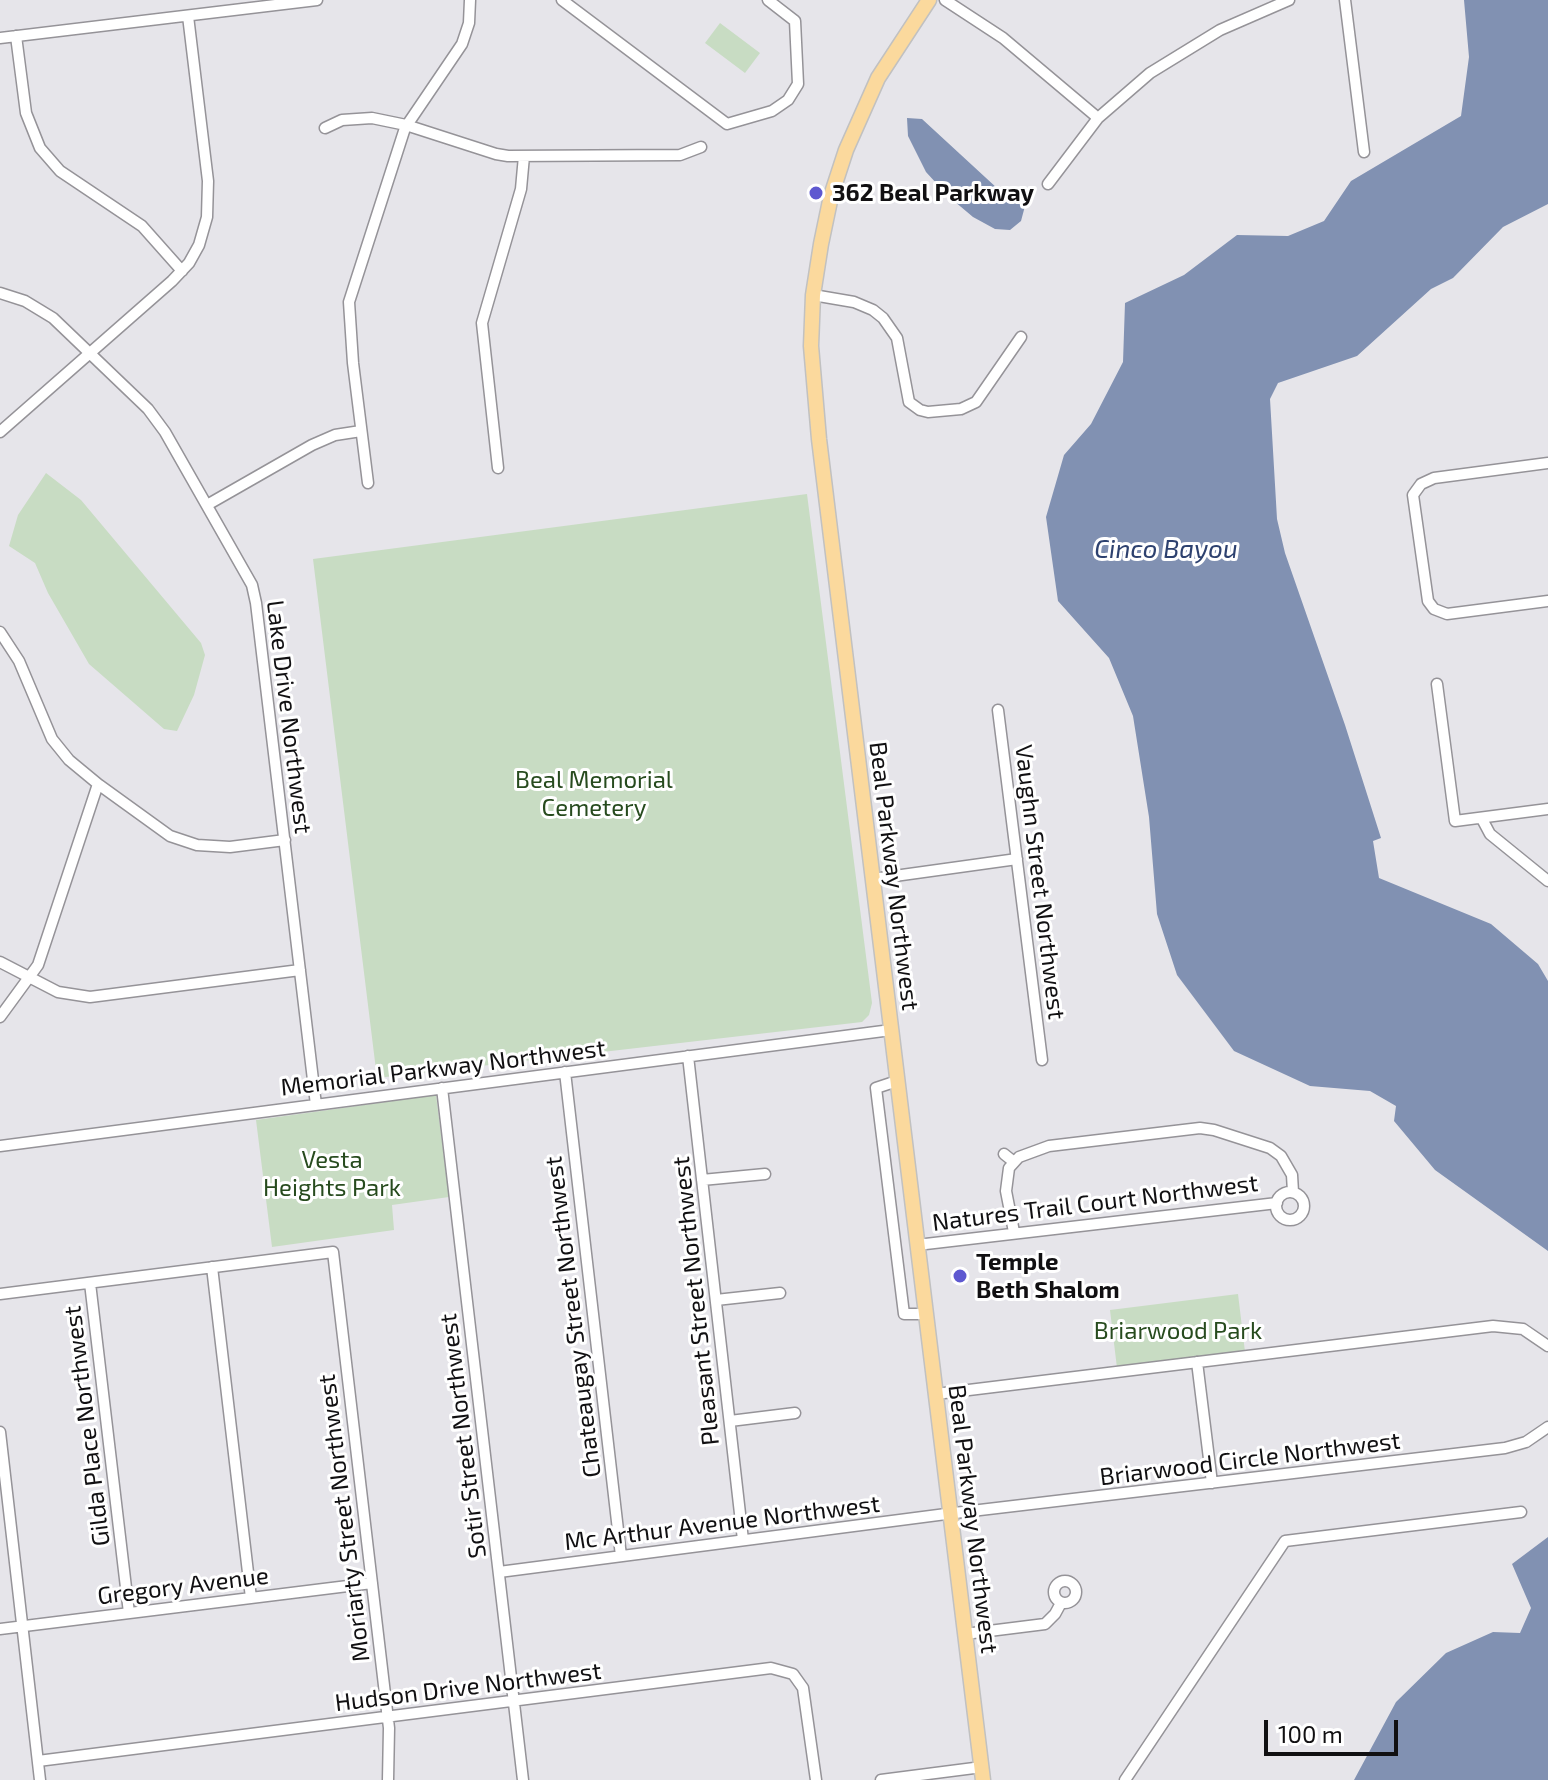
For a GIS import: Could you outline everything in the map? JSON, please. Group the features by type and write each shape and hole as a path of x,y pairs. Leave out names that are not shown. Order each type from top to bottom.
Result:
{"main road":[{"name":"Beal Parkway Northwest","path":"929,0 878,78 848,146 831,196 813,295 811,346 813,389 983,1773"}],"street":[{"path":"0,38 188,16 235,5 317,0"},
{"path":"368,483 349,302 406,125 462,44 469,23 470,0"},
{"path":"562,0 727,124 772,111 788,100 798,84 795,21 768,0"},
{"path":"945,0 1003,38 1098,118"},
{"path":"1048,184 1098,118 1150,73 1220,30 1289,0"},
{"path":"1345,0 1364,152"},
{"path":"0,432 182,271 203,236 209,203 188,16"},
{"path":"16,36 26,113 40,148 60,171 142,226 182,271"},
{"path":"325,128 342,120 366,118 406,125 496,154 524,156 680,155 701,147"},
{"path":"498,468 482,323 521,189 524,156"},
{"name":"Lake Drive Northwest","path":"0,293 40,308 158,422 248,578 256,603 316,1105"},
{"path":"813,295 862,305 873,310 888,324 899,348 909,402 928,412 961,409 976,402 1021,337"},
{"path":"207,505 312,445 335,435 361,431"},
{"path":"1548,463 1434,478 1416,488 1413,495 1430,605 1447,614 1548,601"},
{"path":"0,632 19,661 52,739 69,760 98,784 170,836 197,845 230,847 285,840"},
{"path":"1437,684 1455,821 1548,809"},
{"name":"Vaughn Street Northwest","path":"998,710 1042,1060"},
{"path":"0,1017 38,965 98,784"},
{"path":"1482,819 1490,834 1548,881"},
{"path":"873,879 1017,859"},
{"path":"0,962 58,992 90,997 300,970"},
{"name":"Memorial Parkway Northwest","path":"0,1146 891,1030"},
{"name":"Pleasant Street Northwest","path":"688,1056 743,1540"},
{"name":"Chateaugay Street Northwest","path":"565,1072 621,1556"},
{"path":"897,1081 876,1088 904,1314 926,1314"},
{"name":"Sotir Street Northwest","path":"442,1088 523,1780"},
{"path":"1014,1232 1006,1191 1009,1168 1026,1153 1049,1146 1200,1128 1214,1130 1270,1148 1281,1156 1292,1175 1293,1192"},
{"path":"1004,1154 1014,1162"},
{"path":"702,1180 765,1174"},
{"name":"Natures Trail Court Northwest","path":"1293,1192 1304,1204 1297,1218 1287,1219 1276,1208 1277,1203 1283,1194 1293,1192"},
{"name":"Natures Trail Court Northwest","path":"917,1245 1277,1203"},
{"name":"Moriarty Street Northwest","path":"212,1267 333,1252 387,1717 388,1780"},
{"path":"0,1294 212,1267 251,1598"},
{"name":"Gilda Place Northwest","path":"90,1283 129,1613"},
{"path":"716,1300 780,1293"},
{"path":"936,1394 1493,1326 1523,1329 1548,1346"},
{"path":"1197,1362 1212,1483"},
{"path":"730,1421 795,1413"},
{"name":"Briarwood Circle Northwest","path":"951,1515 1505,1448 1526,1442 1548,1427"},
{"path":"0,1432 40,1780"},
{"path":"1125,1780 1285,1541 1521,1512"},
{"name":"Mc Arthur Avenue Northwest","path":"499,1572 951,1515"},
{"name":"Gregory Avenue","path":"0,1629 372,1583"},
{"path":"965,1634 1045,1624 1061,1603"},
{"name":"Hudson Drive Northwest","path":"38,1761 771,1668 793,1674 803,1688 816,1780"},
{"path":"881,1780 983,1773"}],"green space":[{"path":"720,23 760,53 745,73 705,43"},
{"path":"46,473 81,500 201,643 205,655 194,695 177,731 164,729 89,664 48,593 35,563 9,546 18,515"},
{"name":"Beal Memorial Cemetery","path":"807,494 872,1003 869,1015 862,1022 377,1078 313,559"},
{"name":"Vesta Heights Park","path":"436,1095 449,1197 392,1205 394,1230 272,1247 256,1120"},
{"name":"Briarwood Park","path":"1238,1294 1245,1352 1117,1368 1110,1310"}],"water":[{"name":"Cinco Bayou","path":"1464,0 1548,0 1548,204 1503,227 1453,278 1431,289 1357,356 1278,383 1270,399 1277,519 1285,553 1381,838 1373,841 1379,878 1491,924 1538,964 1548,981 1548,1251 1435,1170 1394,1121 1396,1106 1370,1091 1310,1086 1234,1051 1177,975 1157,914 1149,817 1133,716 1109,658 1058,601 1046,517 1064,455 1091,424 1123,362 1125,303 1184,275 1237,235 1288,236 1324,221 1351,181 1461,116 1469,57"},
{"path":"907,118 922,119 998,189 1025,206 1021,221 1010,230 995,229 973,217 948,196 926,172 908,136"},
{"path":"1548,1537 1548,1780 1354,1780 1396,1702 1446,1653 1493,1632 1520,1633 1531,1608 1512,1564"}],"place":[{"name":"362 Beal Parkway","path":"816,193"},
{"name":"Temple Beth Shalom","path":"960,1276"}]}
